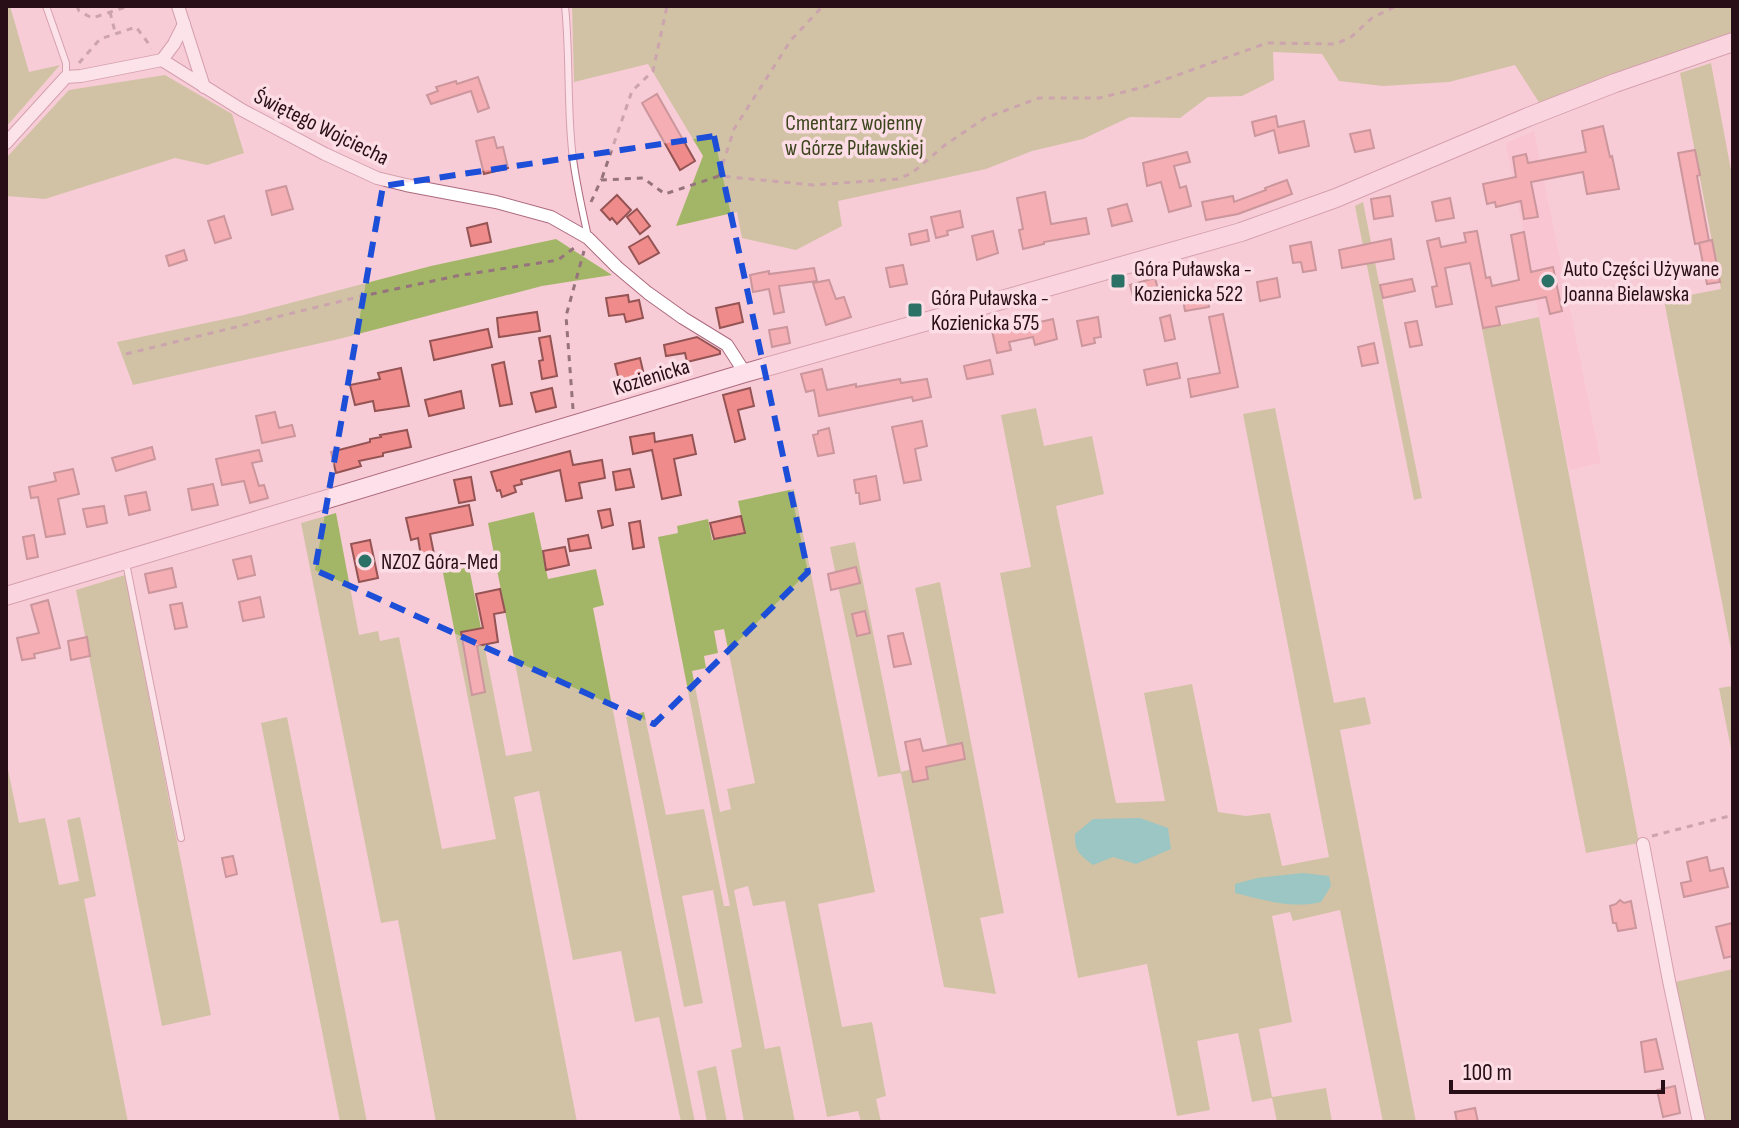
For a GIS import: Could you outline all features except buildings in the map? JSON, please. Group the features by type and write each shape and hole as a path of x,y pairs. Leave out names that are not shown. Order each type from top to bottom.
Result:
{"main road":[{"name":"Kozienicka","path":"6,596 745,373 1216,239 1311,207 1557,105 1733,42"}],"street":[{"path":"178,6 204,87"},
{"path":"6,143 66,77 162,60 184,24"},
{"name":"Świętego Wojciecha","path":"162,60 204,87 325,154 377,178 496,202 551,217 588,238 648,293 727,345 745,373"},
{"path":"1643,844 1699,1122"}],"lane":[{"path":"46,6 66,63 66,77"},
{"path":"565,6 572,150 588,238"},
{"path":"125,560 181,838"}],"path":[{"path":"77,6 79,11 92,18 129,6"},
{"path":"584,216 601,180 632,91 653,71 667,6"},
{"path":"719,176 734,129 791,40 823,6"},
{"path":"601,180 643,178 665,194 719,176 813,185 898,179 912,173 945,145 985,118 1039,98 1099,98 1144,87 1267,43 1336,44 1351,37 1372,18 1396,6"},
{"path":"110,12 116,33"},
{"path":"66,77 100,39 136,27 162,60"},
{"path":"126,354 358,297 456,276 558,260 588,238"},
{"path":"574,425 566,316 588,238"},
{"path":"1643,844 1649,837 1733,815"}],"highlighted area":[{"path":"714,136 808,572 654,724 315,570 383,186"}],"shaded area":[{"name":"Auto Części Używane Joanna Bielawska","path":"1534,131 1601,463 1569,470 1506,143"},
{"path":"1140,818 1168,828 1171,849 1136,864 1113,857 1093,865 1077,849 1075,834 1093,819"},
{"path":"1303,873 1329,876 1331,886 1321,902 1288,904 1235,893 1235,884 1257,878"}],"green space":[{"path":"6,6 10,6 29,72 60,65 6,127"},
{"name":"Cmentarz wojenny w Górze Puławskiej","path":"572,6 1733,6 1733,32 1540,104 1515,65 1449,82 1383,86 1339,81 1322,54 1273,52 1274,80 1242,96 1208,97 1180,118 1130,117 1083,139 1032,151 986,169 838,201 842,226 796,250 742,238 737,212 676,226 703,156 648,64 574,82"},
{"path":"1711,63 1733,181 1733,660 1664,300 1721,289 1680,73"},
{"path":"165,75 232,114 244,153 207,165 175,158 45,199 6,196 6,158 69,90"},
{"path":"1363,202 1422,498 1414,500 1355,206"},
{"path":"556,239 612,275 542,286 339,339 133,385 117,342 244,315 431,266"},
{"path":"1539,317 1639,843 1586,853 1482,329"},
{"path":"1036,408 1044,446 1092,436 1104,494 1056,506 1116,803 1165,801 1144,693 1192,684 1218,812 1246,816 1270,813 1282,866 1329,857 1243,414 1275,408 1334,703 1365,697 1371,724 1340,730 1416,1122 1383,1122 1340,910 1293,921 1290,912 1272,916 1292,1022 1259,1029 1272,1097 1326,1088 1332,1122 1277,1122 1272,1098 1252,1102 1238,1033 1197,1041 1210,1110 1177,1116 1147,964 1078,978 1000,573 1031,567 1001,415"},
{"path":"794,489 875,892 818,904 842,1027 872,1022 886,1096 876,1099 881,1122 861,1122 858,1111 827,1117 785,901 753,906 748,886 734,890 765,1049 780,1046 795,1122 744,1122 731,1050 742,1047 713,890 682,896 703,1003 684,1007 626,717 644,712 666,815 704,809 724,906 730,906 658,537 678,533 677,526 708,519 712,540 745,534 738,501","holes":["724,629 755,783 727,789 731,809 720,812 692,671 706,668 704,656 718,653 714,631"]},
{"path":"534,512 548,579 596,569 604,605 593,608 695,1122 681,1122 659,1017 635,1022 621,951 573,960 539,791 514,797 577,1122 436,1122 398,920 381,923 301,523 336,513 359,635 378,631 380,641 399,637 442,849 496,839 443,573 469,567 506,756 532,751 488,523"},
{"path":"855,542 901,772 950,759 915,588 940,582 1004,913 980,918 996,994 944,987 901,773 878,777 830,547"},
{"path":"125,575 211,1015 162,1026 76,590"},
{"path":"1733,686 1733,759 1719,688"},
{"path":"287,717 367,1122 340,1122 261,723"},
{"path":"6,760 19,823 45,818 59,885 79,881 67,820 80,817 96,896 84,899 128,1122 6,1122"},
{"path":"1733,969 1733,1122 1706,1122 1675,982"},
{"path":"716,1066 727,1122 707,1122 697,1071"}],"place":[{"name":"Góra Puławska - Kozienicka 522","path":"1118,281"},
{"name":"Auto Części Używane Joanna Bielawska","path":"1548,281"},
{"name":"Góra Puławska - Kozienicka 575","path":"915,310"},
{"name":"NZOZ Góra-Med","path":"365,561"}]}
